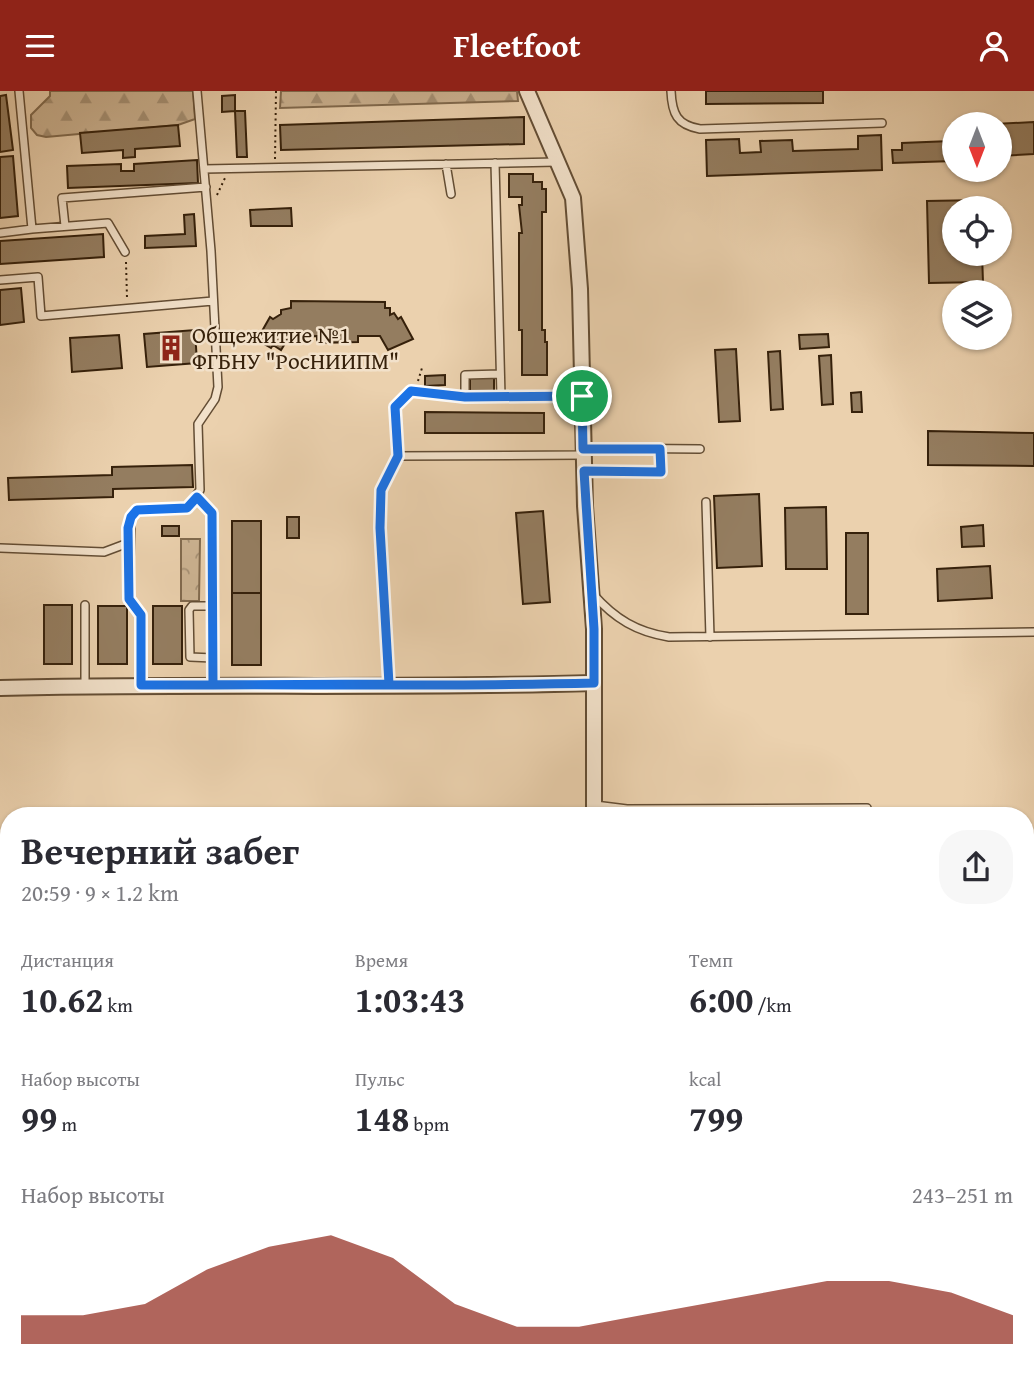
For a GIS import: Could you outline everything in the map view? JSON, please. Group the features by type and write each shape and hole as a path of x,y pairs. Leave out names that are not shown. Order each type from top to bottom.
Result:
{"street":[{"path":"527,91 573,198 580,289 583,452 591,591 594,807"},
{"path":"0,688 389,684 472,687 594,683"}],"lane":[{"path":"19,91 32,229"},
{"path":"141,685 141,615 129,599 128,543 131,517 137,510 187,508 197,497 200,490 198,423 215,399 218,387 197,91"},
{"path":"671,91 676,118 685,126 700,129 882,123"},
{"path":"204,169 557,162"},
{"path":"495,163 501,395"},
{"path":"446,164 451,194"},
{"path":"65,226 62,198 205,187"},
{"path":"0,233 108,223 125,252"},
{"path":"0,280 38,277 41,316 127,306 213,301"},
{"path":"465,397 465,375 500,374"},
{"path":"411,391 465,397 582,396"},
{"path":"584,471 661,472 660,449"},
{"path":"398,456 700,449"},
{"path":"197,497 213,515 213,685"},
{"path":"706,502 710,637"},
{"path":"0,548 104,552 128,543"},
{"path":"591,591 615,617 649,634 710,637 1034,632"},
{"path":"85,605 85,686"},
{"path":"213,606 190,607 188,621 190,657 213,658"}],"path":[{"path":"275,167 276,91"},
{"path":"207,207 220,190 229,168"},
{"path":"125,252 127,306"},
{"path":"389,684 380,528 381,490 398,456 395,407 411,391 422,368"}],"green space":[{"path":"50,91 193,91 195,119 178,125 46,137 37,135 31,128 31,115 50,96"},
{"path":"281,91 517,91 518,101 280,108"},
{"path":"181,539 200,539 199,601 181,601"}],"building":[{"path":"706,91 823,91 823,103 706,104"},
{"path":"6,95 13,150 0,152 0,96"},
{"path":"235,95 235,111 222,112 222,96"},
{"path":"235,111 245,111 247,157 237,157"},
{"path":"524,117 524,144 281,150 280,125"},
{"path":"1034,122 1034,154 1012,155 1012,123"},
{"path":"178,125 180,146 135,149 135,157 123,158 123,150 82,153 80,133"},
{"path":"881,135 882,170 707,176 706,140 739,139 740,153 761,152 760,141 792,140 793,151 858,149 858,136"},
{"path":"942,141 942,161 893,163 892,150 902,150 902,143"},
{"path":"13,156 18,216 0,218 0,157"},
{"path":"197,160 198,183 68,188 67,166 121,164 121,171 134,171 134,164"},
{"path":"509,174 533,174 533,182 542,182 542,189 546,189 546,212 542,212 542,330 545,330 547,342 547,375 522,375 519,233 522,233 519,205 522,205 522,197 509,197"},
{"path":"927,201 942,201 942,266 982,266 983,280 942,280 942,283 929,283"},
{"path":"291,208 292,226 251,226 250,210"},
{"path":"194,214 196,246 145,248 145,236 185,234 184,215"},
{"path":"103,234 104,257 0,264 0,241"},
{"path":"21,288 24,322 0,325 0,290"},
{"path":"291,301 385,302 385,308 390,308 390,315 394,313 398,319 401,317 413,339 388,350 380,336 358,336 358,342 317,343 317,336 289,337 281,350 257,340 270,317 273,319 281,314 281,310 291,308"},
{"name":"Общежитие №1 ФГБНУ \"РосНИИПМ\"","path":"195,330 197,363 147,367 144,334"},
{"path":"828,334 829,347 800,349 799,335"},
{"path":"119,335 122,368 72,372 70,338"},
{"path":"736,349 740,421 719,422 715,350"},
{"path":"780,351 783,409 771,410 768,352"},
{"path":"831,355 833,404 822,405 819,356"},
{"path":"445,375 445,385 425,386 425,376"},
{"path":"470,378 494,378 494,393 470,393"},
{"path":"861,392 862,412 852,412 851,393"},
{"path":"425,412 544,413 544,433 425,433"},
{"path":"928,431 1034,433 1034,466 928,465"},
{"path":"192,465 193,487 113,489 113,497 9,500 8,478 112,475 112,467"},
{"path":"759,494 762,566 717,568 714,496"},
{"path":"826,507 827,569 786,569 785,508"},
{"path":"543,511 550,602 523,604 516,513"},
{"path":"287,517 299,517 299,538 287,538"},
{"path":"232,521 261,521 261,593 232,593"},
{"path":"983,525 984,546 962,547 961,527"},
{"path":"162,526 179,526 179,536 162,536"},
{"path":"846,533 868,533 868,614 846,614"},
{"path":"990,566 992,598 938,601 937,569"},
{"path":"232,593 261,593 261,665 232,665"},
{"path":"44,605 72,605 72,664 44,664"},
{"path":"98,606 127,606 127,664 98,664"},
{"path":"153,606 182,606 182,664 153,664"}],"place":[{"name":"Общежитие №1 ФГБНУ \"РосНИИПМ\"","path":"171,348"}],"route":[{"path":"582,396 465,397 427,395 411,391 395,407 398,456 381,490 380,528 389,684 213,685 212,513 197,497 187,508 137,510 131,517 128,528 129,599 141,615 141,685 389,684 472,687 594,683 594,629 584,471 661,472 660,449 583,449 582,396"}]}
